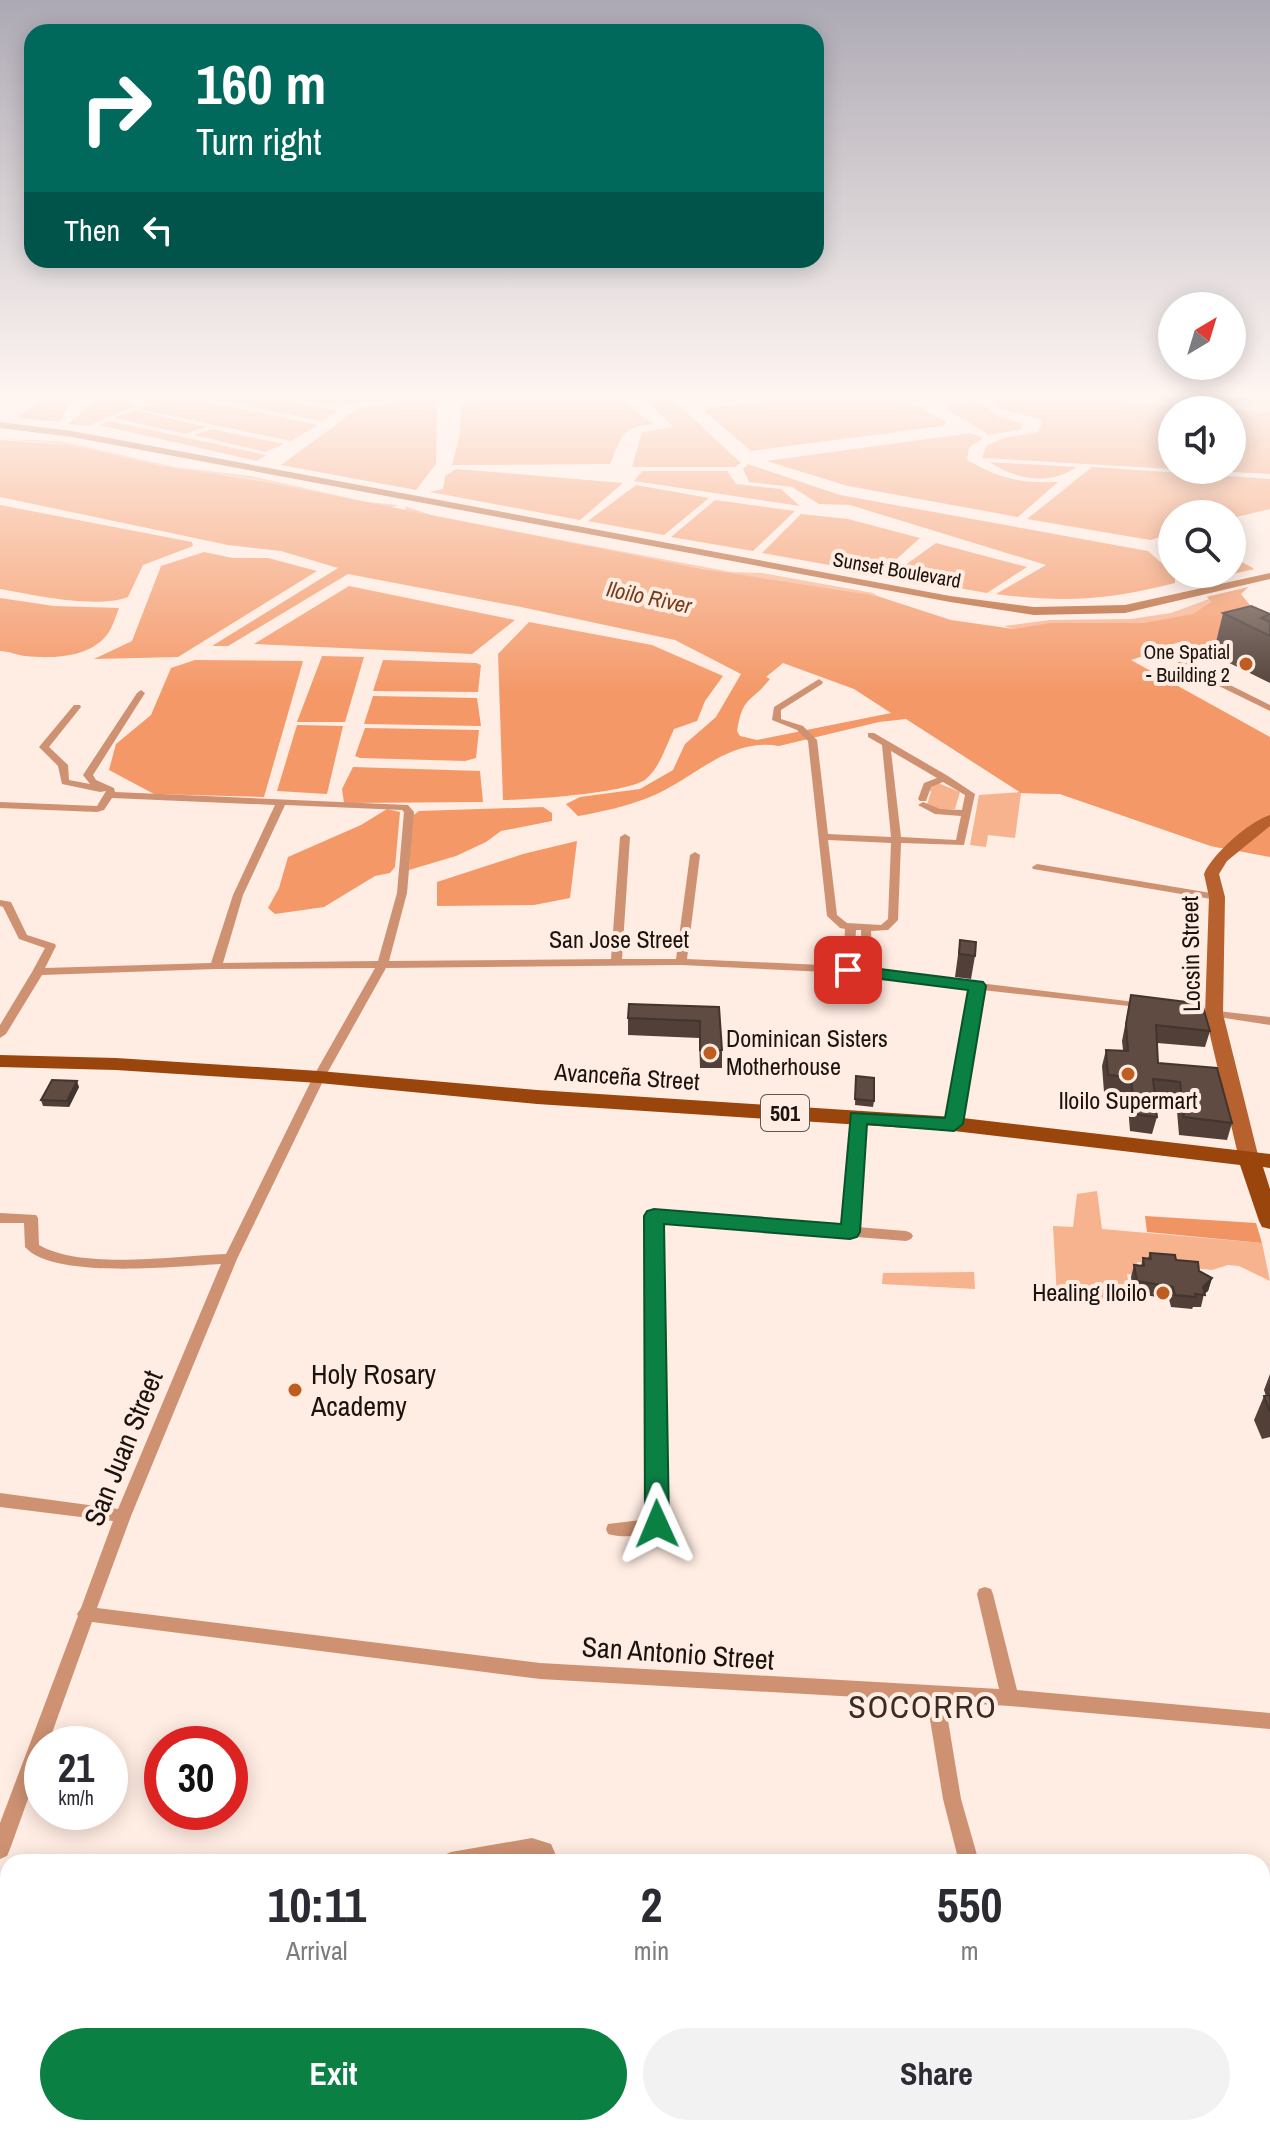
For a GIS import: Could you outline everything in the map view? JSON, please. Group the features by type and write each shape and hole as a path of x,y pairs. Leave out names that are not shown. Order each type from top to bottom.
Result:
{"main road":[{"name":"Sunset Boulevard","path":"403,495 950,599 1034,611 1125,609 1267,574"},
{"name":"Locsin Street","path":"1260,1160 1206,1013 1217,897 1212,871 1225,856 1270,819"},
{"name":"Avanceña Street","path":"0,1061 116,1064 319,1077 537,1097 954,1124 1260,1160"},
{"path":"1260,1160 1270,1221"}],"street":[{"path":"1195,659 1181,664 1270,708"},
{"path":"819,682 777,709 776,720 800,728 812,740 832,916 844,926 884,928 893,920 896,841 886,746"},
{"path":"110,793 88,775 141,693"},
{"path":"77,707 44,747 63,765 65,782 110,793 281,803 238,895 216,966"},
{"path":"824,837 960,843 970,794 871,735"},
{"path":"945,778 927,785 923,802 938,812 966,813"},
{"path":"0,805 97,809 110,793"},
{"name":"San Juan Street","path":"0,1849 123,1516 230,1259 319,1077 382,965 402,893 409,809 398,806 281,803"},
{"path":"616,962 625,837"},
{"path":"681,962 695,855"},
{"path":"1037,867 1217,897"},
{"path":"0,903 7,904 23,937 51,946 0,1034"},
{"path":"848,970 851,927"},
{"path":"866,928 868,973"},
{"name":"San Jose Street","path":"38,972 216,966 681,962 848,970 1151,1006"},
{"path":"954,1124 977,986"},
{"path":"1206,1013 1270,1021"},
{"path":"850,1232 858,1118"},
{"path":"614,1529 657,1524 654,1216 906,1236"},
{"path":"0,1218 31,1218 32,1247 39,1255 64,1260 93,1263 230,1259"},
{"path":"0,1500 123,1516"},
{"path":"985,1594 1010,1698"},
{"name":"San Antonio Street","path":"85,1614 540,1671 1010,1698 1270,1721"},
{"path":"935,1696 952,1799 967,1854"},
{"path":"497,1854 532,1848 545,1854"}],"shaded area":[{"path":"323,495 398,505 388,509"},
{"path":"405,506 434,516 877,596 813,590 418,514 406,510"},
{"path":"1209,599 1211,603 1200,615 1146,624 1014,629 1004,626 1050,620 1131,619 1171,613"},
{"path":"998,776 1226,841 1220,848 1211,846 1060,794 1021,793 1015,838 988,835 986,847 970,845 979,795 1020,792"},
{"path":"938,783 960,792 955,809 943,810 927,805 931,792 928,788"},
{"path":"1097,1191 1102,1229 1262,1243 1270,1281 1239,1266 1228,1265 1212,1270 1137,1262 1138,1275 1127,1274 1132,1304 1057,1297 1053,1226 1073,1227 1077,1194"},
{"path":"1145,1216 1256,1223 1262,1243 1147,1232"},
{"path":"974,1272 975,1289 882,1284 883,1273"}],"water":[{"name":"Iloilo River","path":"0,495 329,495 703,569 877,596 951,620 1014,629 1050,623 1144,623 1193,614 1211,602 1200,588 1246,588 1246,564 1253,568 1256,580 1241,594 1265,624 1206,648 1180,642 1141,653 1143,656 1131,660 1270,737 1270,857 1211,846 1060,794 1021,793 906,719 879,722 779,746 743,748 650,797 578,816 566,804 580,797 640,789 673,770 685,744 716,717 741,674 675,640 348,574 228,646 212,646 338,568 281,551 228,545","holes":["783,663 854,689 891,713 757,740 740,736 737,731 739,719 745,705 770,679 766,677"]},
{"path":"444,495 609,495 580,520"},
{"path":"623,495 690,495 709,498 664,535 588,521"},
{"path":"725,495 787,495 800,506"},
{"path":"804,495 839,495 1148,551 1158,560 1158,587 1087,598 996,594 1046,565 850,505 819,504"},
{"path":"895,495 1044,495 1018,517"},
{"path":"1057,495 1270,495 1270,509 1246,515 1246,500 1158,500 1158,538 1150,540 1027,519"},
{"path":"715,500 795,511 753,551 671,537"},
{"path":"0,505 192,542 193,546 143,565 128,597 115,600 65,600 0,589"},
{"path":"801,514 848,519 920,538 880,574 762,553"},
{"path":"936,543 1027,567 987,593 890,576"},
{"path":"204,552 233,558 268,558 317,571 178,657 94,659 132,641 161,566"},
{"path":"349,586 515,620 472,654 254,644"},
{"path":"0,598 54,606 119,608 109,632 92,647 71,655 36,657 0,651"},
{"path":"529,622 652,645 723,676 705,701 697,721 674,729 659,762 646,779 600,792 503,800 498,654"},
{"path":"322,656 364,657 345,722 297,722"},
{"path":"195,660 303,661 264,797 154,794 109,770 116,744 151,715 171,668"},
{"path":"383,660 476,663 481,665 478,692 373,691"},
{"path":"373,696 477,698 481,726 364,724"},
{"path":"297,725 343,726 327,794 277,791"},
{"path":"365,728 479,730 476,758 465,761 360,758 355,756"},
{"path":"353,767 480,771 483,802 344,803 342,789"},
{"path":"543,807 552,813 552,821 501,831 456,856 409,870 412,816 419,811"},
{"path":"387,809 400,812 395,867 390,873 375,876 324,907 275,914 268,908 279,888 288,857 361,825"},
{"path":"577,841 570,898 534,905 437,906 437,882 523,854"}],"pier":[{"path":"1255,569 1260,580 1257,585 1246,588 1246,571"},
{"path":"1196,588 1244,588 1206,597"}],"building":[{"path":"1251,606 1270,614 1261,618 1270,622 1270,636 1223,613"},
{"path":"960,940 976,942 975,956 959,954"},
{"path":"1131,995 1202,1004 1210,1031 1156,1025 1158,1063 1217,1068 1232,1123 1184,1117 1180,1082 1153,1079 1157,1117 1134,1114 1131,1077 1108,1075 1106,1050 1128,1051 1126,1024"},
{"path":"629,1004 719,1007 722,1050 700,1050 700,1021 628,1018"},
{"path":"856,1076 874,1078 874,1101 855,1099"},
{"path":"52,1080 77,1081 67,1101 41,1100"},
{"path":"1150,1253 1175,1255 1176,1260 1198,1262 1199,1271 1212,1278 1203,1287 1205,1295 1175,1295 1173,1287 1137,1281 1134,1265 1144,1266 1143,1258 1151,1259"},
{"path":"1270,1395 1270,1412 1264,1396"}],"place":[{"name":"One Spatial - Building 2","path":"1246,664"},
{"name":"Dominican Sisters Motherhouse","path":"710,1053"},
{"name":"Iloilo Supermart","path":"1128,1074"},
{"name":"Healing Iloilo","path":"1163,1293"},
{"name":"Holy Rosary Academy","path":"295,1390"}],"district":[{"name":"SOCORRO","path":"923,1707"}],"route":[{"path":"657,1524 654,1216 850,1232 858,1118 954,1124 977,986 848,970"}]}
